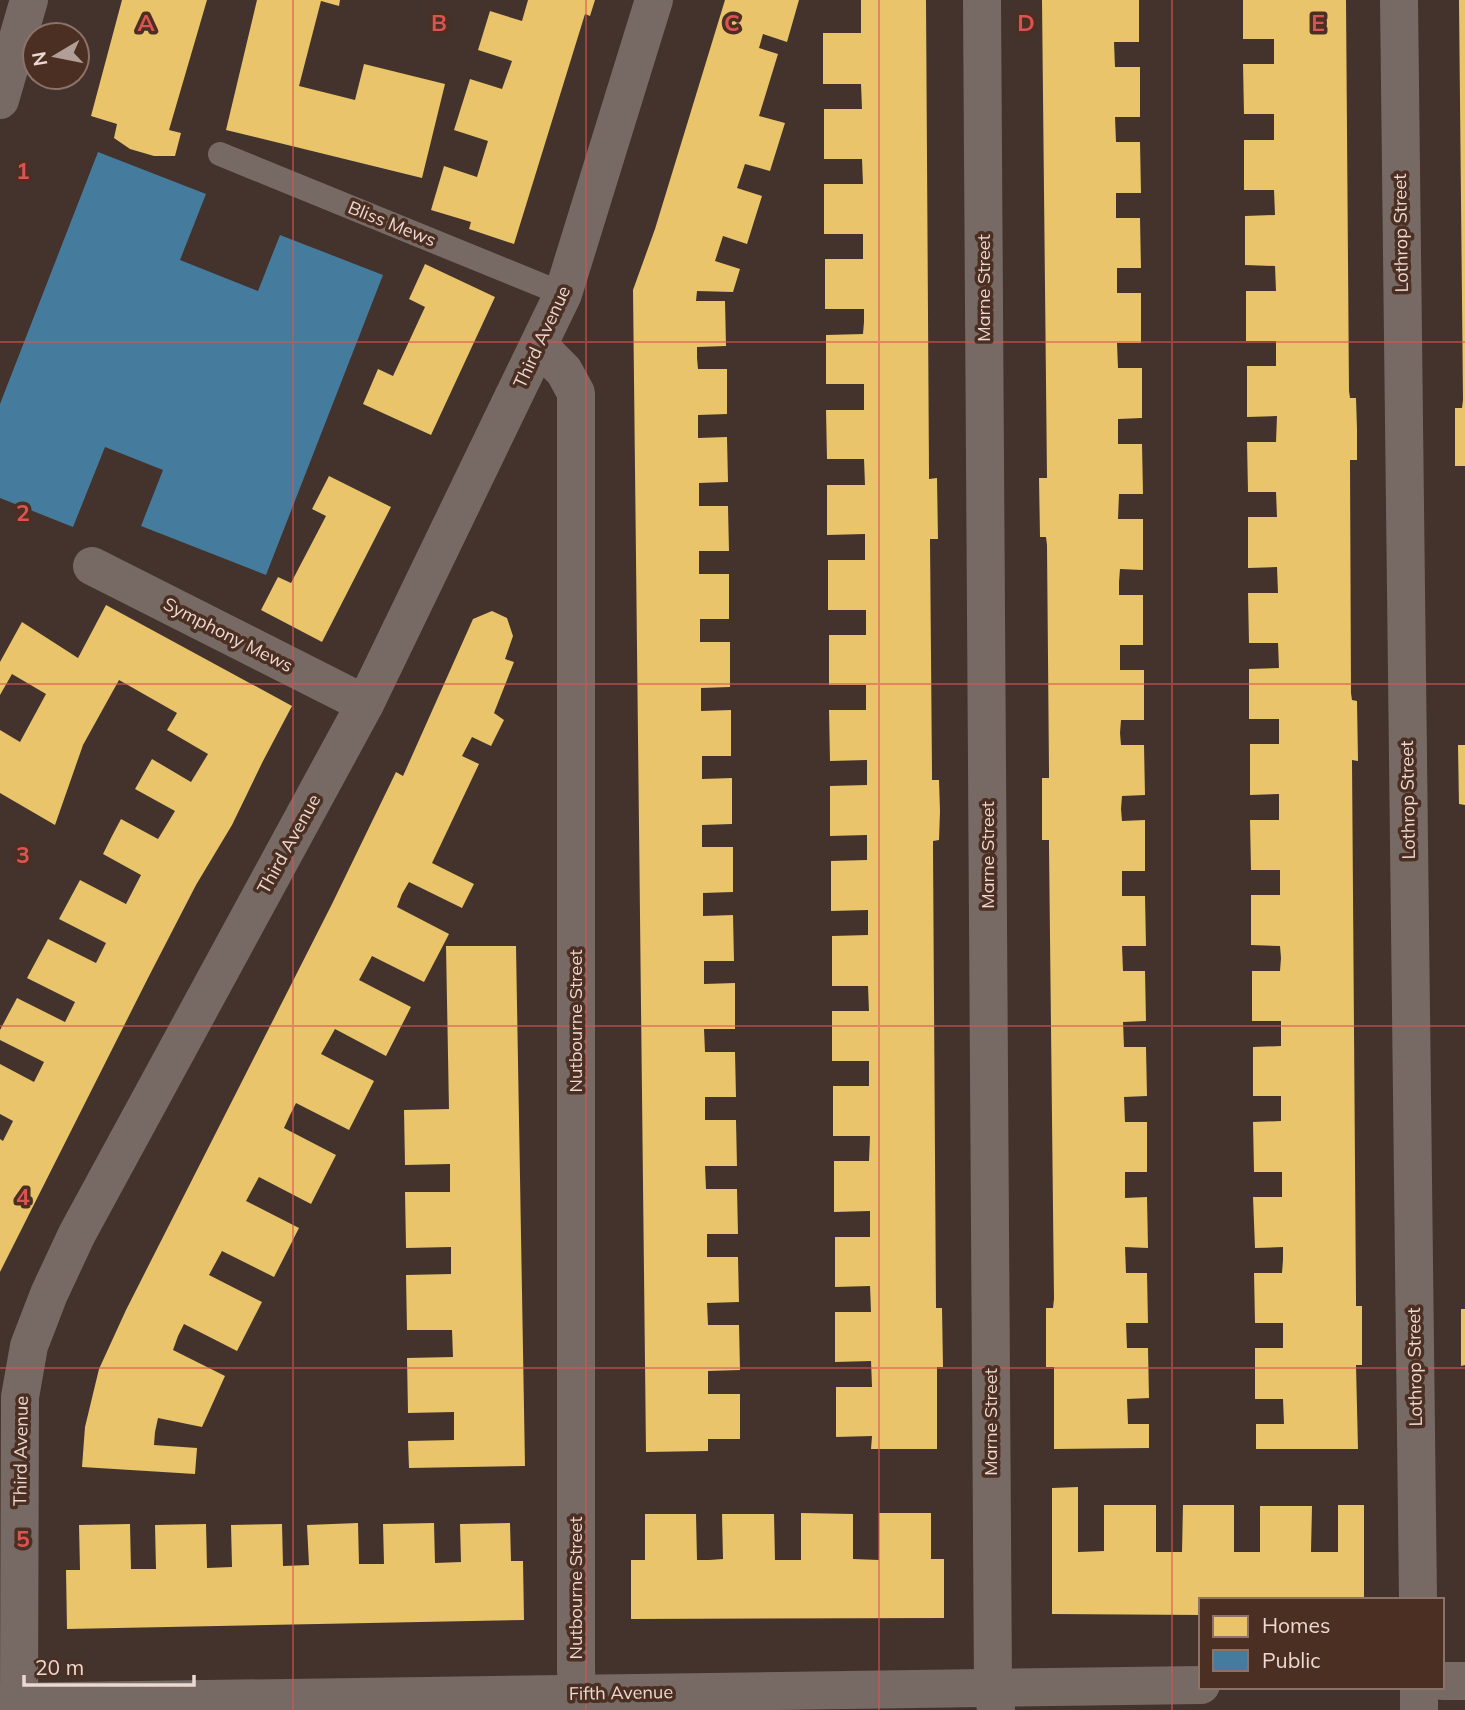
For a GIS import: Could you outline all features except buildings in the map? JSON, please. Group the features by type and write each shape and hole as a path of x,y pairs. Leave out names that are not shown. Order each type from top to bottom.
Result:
{"street":[{"path":"0,100 30,0"},
{"name":"Third Avenue","path":"10,1702 20,1397 29,1346 49,1294 77,1234 365,704 539,346 563,294 654,0"},
{"name":"Marne Street","path":"982,0 994,1699"},
{"name":"Lothrop Street","path":"1399,0 1418,1598"},
{"name":"Nutbourne Street","path":"539,346 564,371 576,393 578,1702"},
{"name":"Symphony Mews","path":"92,566 365,704"},
{"path":"1444,1681 1465,1681"},
{"name":"Fifth Avenue","path":"10,1702 145,1705 994,1699 1199,1685"},
{"path":"1419,1689 1419,1710"}],"lane":[{"name":"Bliss Mews","path":"220,154 563,294"}]}
